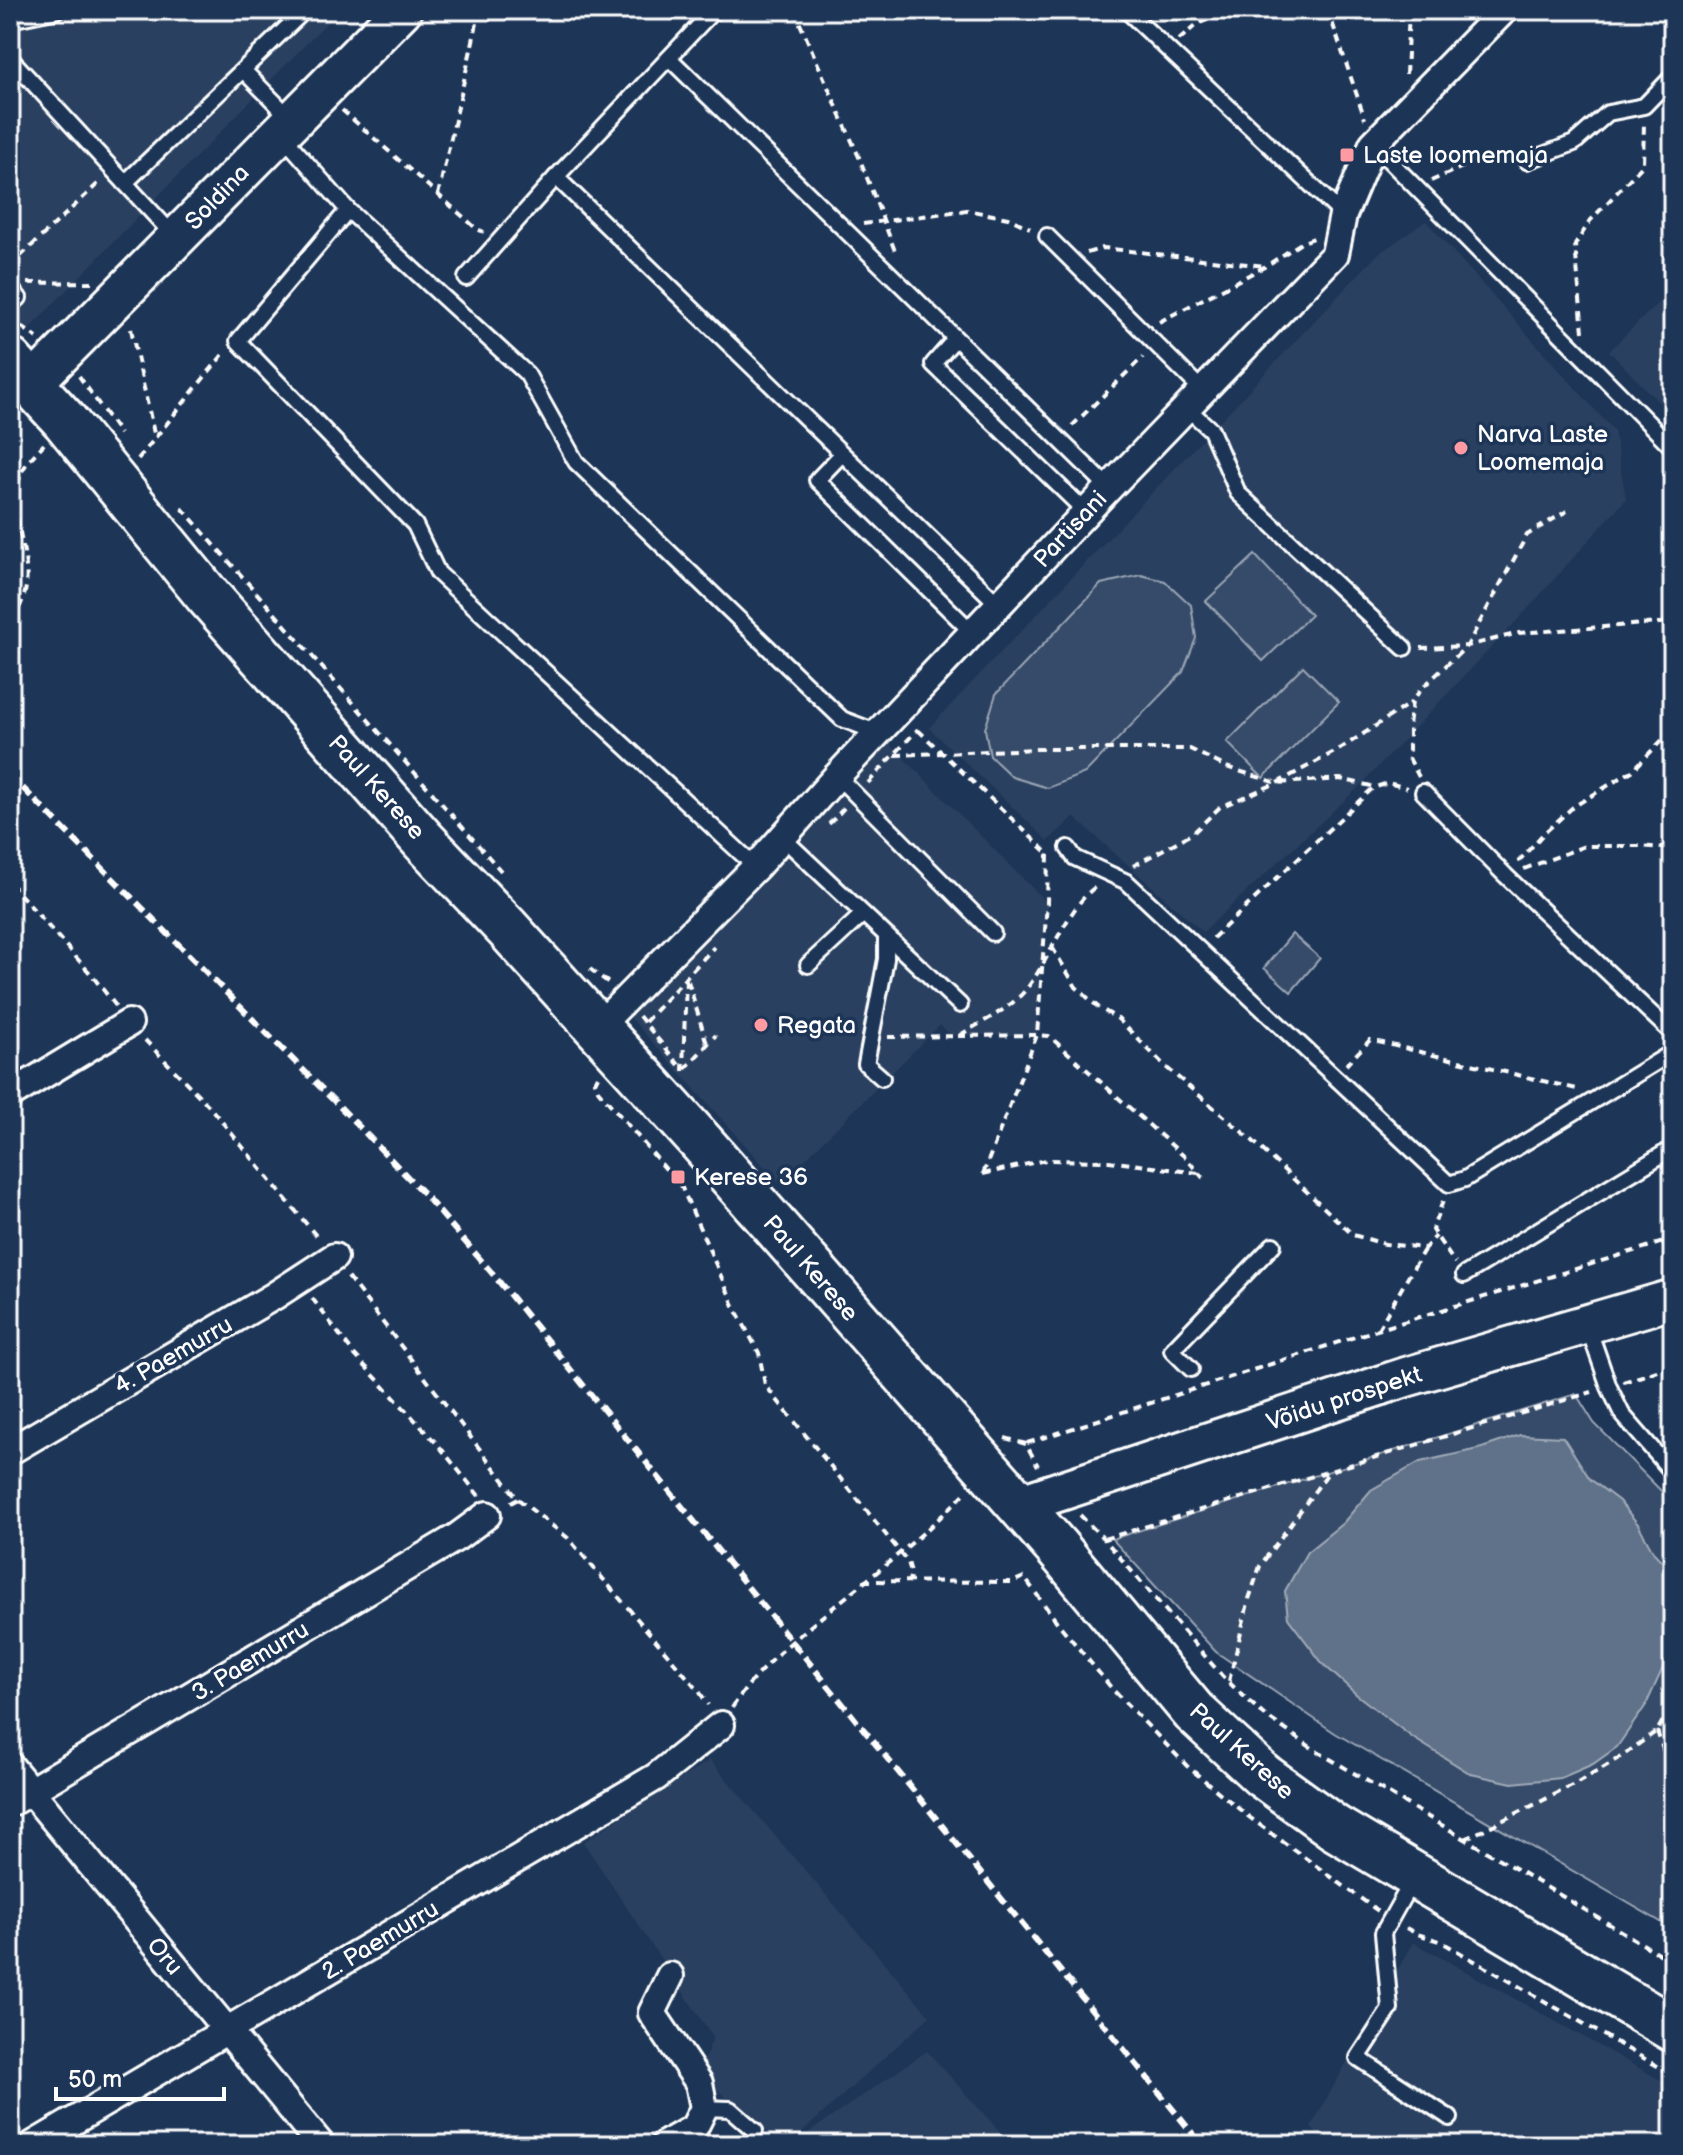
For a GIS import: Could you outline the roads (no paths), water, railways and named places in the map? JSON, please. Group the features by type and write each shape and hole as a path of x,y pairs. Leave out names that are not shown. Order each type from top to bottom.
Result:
{"highway":[{"name":"Paul Kerese","path":"34,368 78,407 207,595 423,840 623,1027 996,1454 1018,1505 1194,1712 1262,1775 1335,1828 1673,2029"}],"street":[{"name":"Partisani","path":"623,1027 756,867 837,776 1335,254 1342,220 1373,144 1504,10"},
{"name":"Soldina","path":"34,368 176,239 321,92 393,13"},
{"path":"10,1095 129,1023"},
{"name":"4. Paemurru","path":"10,1451 334,1257"},
{"name":"Võidu prospekt","path":"1018,1505 1406,1377 1673,1299"},
{"name":"3. Paemurru","path":"20,1798 457,1537 487,1515"},
{"name":"2. Paemurru","path":"33,2145 656,1777 721,1725"},
{"name":"Oru","path":"10,1766 20,1798 227,2030 321,2145"},
{"path":"664,2145 694,2128 704,2108 699,2083 652,2013 670,1976"}],"lane":[{"path":"10,20 58,10"},
{"path":"125,183 305,10"},
{"path":"466,278 556,177 714,10"},
{"path":"1126,10 1342,220"},
{"path":"10,58 176,239"},
{"path":"669,58 1109,488"},
{"path":"243,70 348,210 527,374 576,462 842,719 879,733"},
{"path":"1527,161 1574,143 1608,113 1644,106 1673,76"},
{"path":"1373,144 1673,448"},
{"path":"556,177 999,605"},
{"path":"348,210 238,341 415,525 438,573 756,867"},
{"path":"1047,236 1156,344 1195,399 1238,493 1404,648"},
{"path":"955,339 933,364 1086,512"},
{"path":"842,454 817,480 972,632"},
{"path":"837,776 993,933"},
{"path":"1423,792 1506,876 1673,1034"},
{"path":"783,838 960,1005"},
{"path":"1068,848 1075,858 1127,882 1449,1184 1465,1179 1673,1052"},
{"path":"808,965 863,914"},
{"path":"882,1078 866,1064 866,1054 874,1033 876,1004 886,959 886,936"},
{"path":"1464,1275 1673,1148"},
{"path":"1191,1369 1172,1350 1273,1245"},
{"path":"1587,1324 1622,1414 1673,1473"},
{"path":"1414,1877 1383,1933 1390,2009 1358,2058 1450,2118"},
{"path":"704,2108 730,2109 755,2131"}],"railway":[{"path":"10,775 424,1194 492,1273 1202,2145"}],"place":[{"name":"Laste loomemaja","path":"1347,155"},
{"name":"Narva Laste Loomemaja","path":"1461,448"},
{"name":"Regata","path":"761,1025"},
{"name":"Kerese 36","path":"678,1177"}]}
